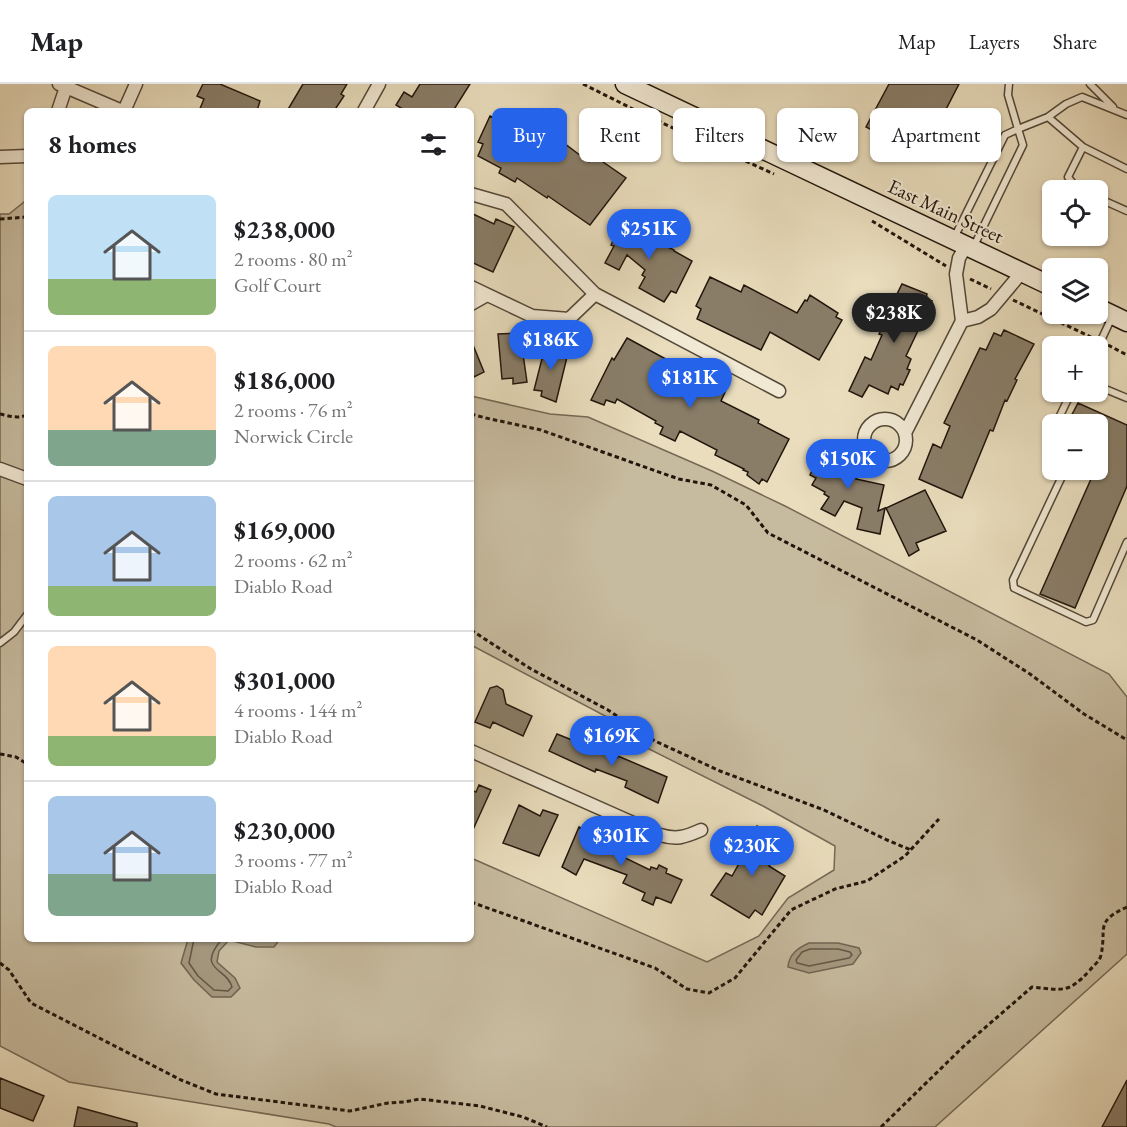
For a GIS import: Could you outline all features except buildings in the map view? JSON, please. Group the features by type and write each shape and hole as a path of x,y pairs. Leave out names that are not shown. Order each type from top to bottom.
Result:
{"main road":[{"name":"East Main Street","path":"625,84 645,88 1042,282"}],"street":[{"path":"124,108 136,84"},
{"path":"366,108 380,84"},
{"path":"58,108 62,85 116,108"},
{"path":"0,157 24,156"},
{"path":"474,195 506,204 596,294 779,391"},
{"path":"905,433 962,321 956,271 964,245"},
{"path":"962,321 978,317 991,309 1022,272"},
{"path":"474,288 532,316 569,319 596,294"},
{"path":"474,302 487,295"},
{"path":"0,469 24,478"},
{"path":"474,752 660,835 672,838 687,836 701,830"}],"lane":[{"path":"964,245 1023,145 1008,95 1009,84"},
{"path":"1090,84 1115,109"},
{"path":"964,245 1005,135 1048,117 1066,104 1082,97 1127,115"},
{"path":"1048,117 1083,147 1127,169"},
{"path":"1070,180 1068,177 1083,147"},
{"path":"1108,202 1127,211"},
{"path":"1103,336 1113,315"},
{"path":"1108,390 1127,399"},
{"path":"1060,480 1013,580 1014,588 1086,622 1093,620 1127,542"},
{"path":"0,643 14,632 24,619"}],"path":[{"path":"583,84 782,178"},
{"path":"0,219 24,217"},
{"path":"865,217 956,271 1083,336"},
{"path":"1108,348 1127,355"},
{"path":"0,414 24,417"},
{"path":"474,415 541,430 679,479 711,485 746,505 768,533 977,640 1030,674 1084,714 1127,740"},
{"path":"474,632 531,669 608,710 655,741 720,771 824,810 911,850"},
{"path":"0,754 16,757 24,762"},
{"path":"474,903 655,968 687,989 709,993 735,978 791,910 835,889 867,881 905,856 939,819"},
{"path":"881,1127 966,1045 1032,987 1063,990 1079,981 1101,958 1103,925 1114,913 1127,907"},
{"path":"0,963 9,970 31,1003 181,1080 216,1094 350,1111 420,1098 480,1106 523,1117 547,1127"}],"shaded area":[{"path":"24,202 24,942 474,942 474,859 707,962 759,936 788,898 834,870 835,846 763,806 629,739 626,727 474,647 474,397 550,414 588,417 712,471 785,506 1109,674 1127,697 1127,954 935,1127 336,1127 69,1082 0,1046 0,214 9,214"}],"water":[{"path":"187,942 227,942 219,951 217,962 235,978 240,988 231,997 212,997 194,980 181,963"},
{"path":"237,942 278,942 274,947 256,947"},
{"path":"809,943 838,943 859,948 861,953 853,964 809,973 788,967 790,958 795,952"}]}
